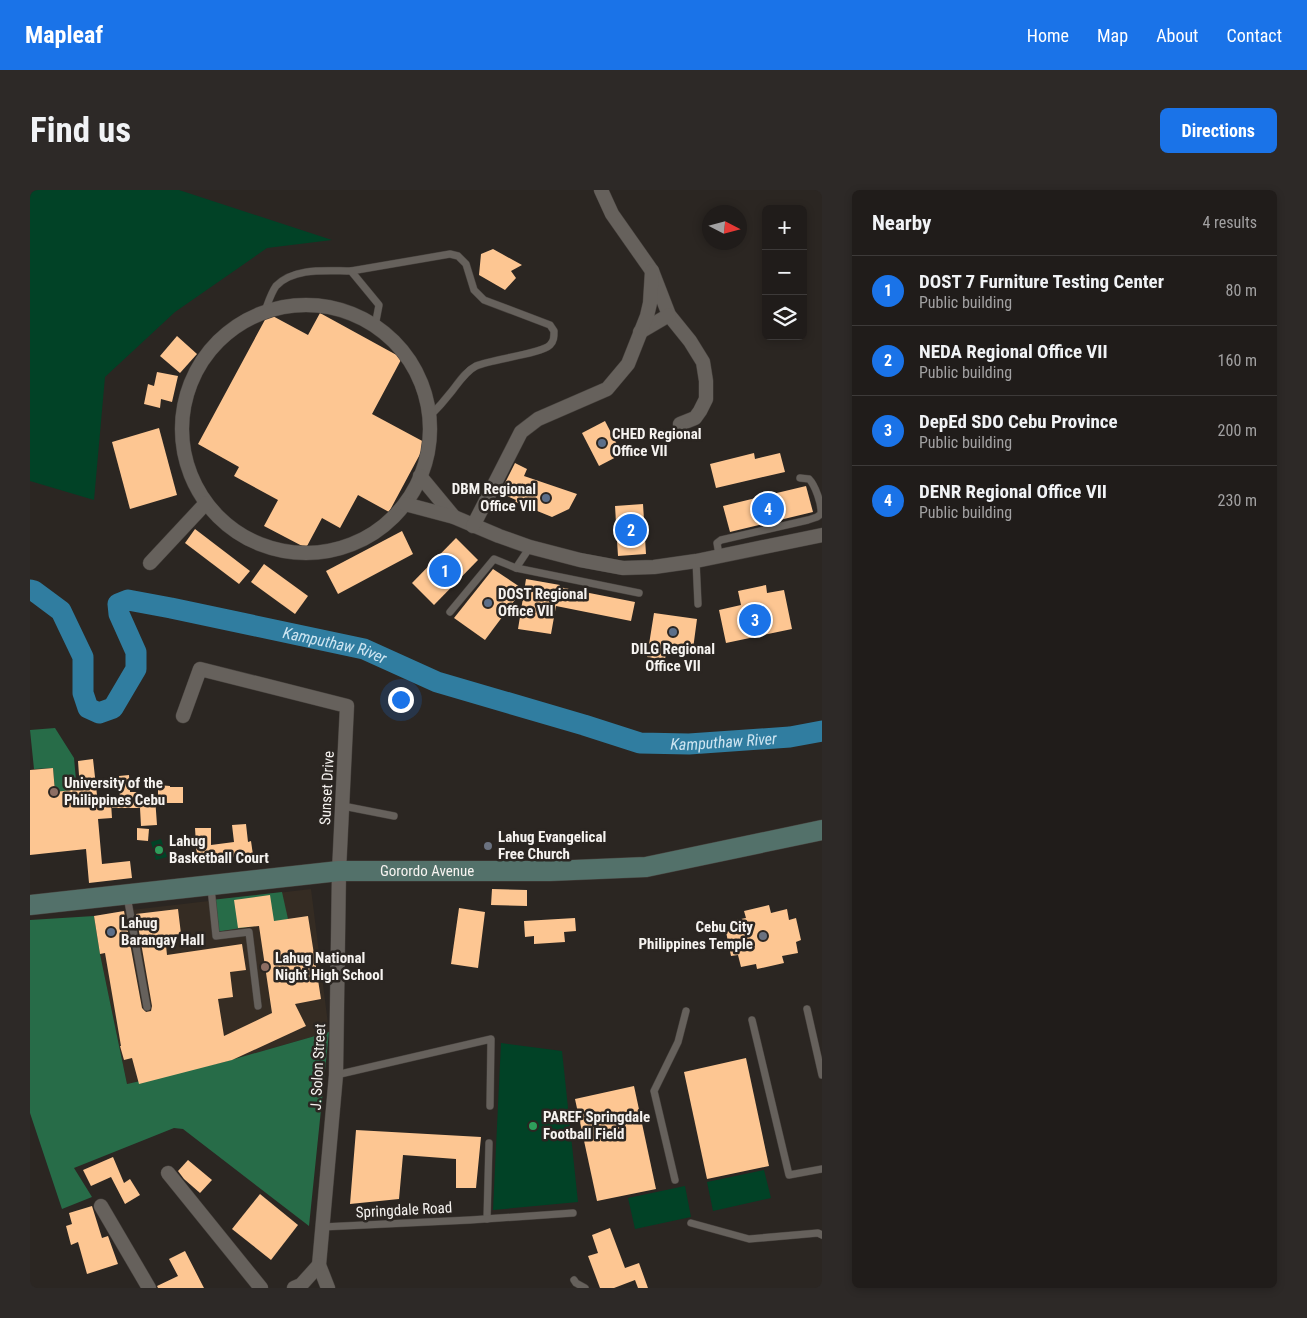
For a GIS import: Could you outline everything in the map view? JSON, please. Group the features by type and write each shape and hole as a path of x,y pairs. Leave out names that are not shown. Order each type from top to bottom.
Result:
{"main road":[{"name":"Gorordo Avenue","path":"30,905 339,871 540,871 646,867 822,830"}],"street":[{"path":"601,190 612,214 652,271 669,315 690,341 703,362 706,399 695,418 680,424"},
{"path":"473,526 521,432 538,420 607,389 628,364 647,316 650,303 652,271"},
{"path":"309,304 324,306 353,314 375,326 390,338 410,361 423,388 429,417 428,447 420,476 405,504 384,526 359,542 331,552 301,554 271,550 244,538 220,520 206,503 188,470 182,440 182,425 186,396 198,368 215,344 238,325 265,311 280,307 309,304"},
{"path":"640,332 669,315"},
{"path":"420,476 454,517"},
{"path":"150,563 206,503"},
{"path":"405,504 454,517 530,547 580,560 623,568 654,568 822,535"},
{"name":"Sunset Drive","path":"183,716 200,669 347,706 339,871"},
{"name":"J. Solon Street","path":"328,1288 319,1265 336,1075 339,871"},
{"path":"168,1173 261,1288"},
{"path":"100,1206 149,1288"},
{"path":"294,1288 301,1285 319,1265"}],"lane":[{"path":"265,311 274,290 290,276 311,272 351,271 450,254 458,256 466,264 474,290 484,300 550,325 554,331 554,340 548,347 474,367 461,379 429,417"},
{"path":"351,271 378,305 375,326"},
{"path":"719,556 717,543 721,540 808,520 821,514 814,484 809,479 800,478"},
{"path":"516,568 530,547"},
{"path":"450,612 494,559 516,568 640,593"},
{"path":"696,561 698,604"},
{"path":"343,806 394,816"},
{"path":"210,885 216,936 249,932 258,1006"},
{"path":"127,894 147,1007"},
{"path":"807,1009 822,1075"},
{"path":"675,1180 654,1091 678,1042 686,1010"},
{"path":"752,1020 789,1175 822,1169"},
{"path":"336,1075 491,1038 490,1106"},
{"path":"487,1219 489,1143"},
{"name":"Springdale Road","path":"322,1227 573,1213"},
{"path":"690,1223 749,1238 818,1233 822,1235"},
{"path":"574,1280 586,1288"}],"shaded area":[{"path":"311,889 329,1032 224,1062 127,1084 100,954 129,949 123,911"}],"green space":[{"path":"30,190 179,190 332,240 267,248 175,312 105,377 94,500 30,481"},
{"path":"55,728 74,758 80,825 67,791 55,792 53,768 34,769 30,730"},
{"name":"Lahug Basketball Court","path":"161,839 167,857 156,860 151,842"},
{"path":"282,892 288,919 215,932 211,900"},
{"path":"94,916 127,1084 224,1062 329,1032 309,1226 183,1129 174,1128 74,1168 92,1197 62,1209 30,1113 30,920"},
{"name":"PAREF Springdale Football Field","path":"501,1043 562,1051 578,1202 493,1210"},
{"path":"764,1170 771,1198 713,1211 707,1182"},
{"path":"685,1186 691,1217 635,1229 628,1198"}],"building":[{"path":"493,249 522,265 511,271 516,278 505,290 479,275 481,254"},
{"path":"320,313 402,358 372,414 426,443 389,512 358,495 340,528 322,518 306,548 264,526 278,500 234,476 239,467 198,444 267,316 269,314 308,335"},
{"path":"177,336 197,354 180,373 160,356"},
{"path":"157,372 178,376 172,402 161,399 160,408 144,404 148,384 154,386"},
{"name":"CHED Regional Office VII","path":"605,421 622,454 599,466 582,433"},
{"path":"159,428 177,495 130,509 112,442"},
{"path":"754,453 755,459 780,453 785,472 716,488 710,464"},
{"name":"DBM Regional Office VII","path":"515,463 527,469 524,476 577,494 569,509 552,517 515,502 516,500 500,493"},
{"path":"806,486 813,512 730,532 723,506"},
{"path":"643,504 646,554 618,556 615,506"},
{"path":"195,529 250,571 239,584 185,543"},
{"path":"402,531 413,554 338,594 326,571"},
{"path":"456,538 478,560 434,605 412,583"},
{"path":"264,564 308,596 295,614 251,582"},
{"name":"DOST Regional Office VII","path":"493,569 523,589 485,640 454,618"},
{"path":"526,579 635,602 631,621 556,606 551,634 518,629"},
{"path":"766,585 767,593 784,590 792,629 726,643 719,610 741,605 738,591"},
{"name":"DILG Regional Office VII","path":"654,613 697,619 693,649 667,645 665,660 647,657"},
{"path":"93,759 98,804 111,803 112,818 98,819 102,864 130,861 132,878 89,883 86,849 30,855 30,770 53,768 55,792 80,789 78,761"},
{"path":"129,775 130,792 137,792 137,799 155,797 157,825 141,826 140,808 112,808 111,801 120,800 119,776"},
{"path":"158,785 183,787 183,803 158,803"},
{"path":"246,824 248,842 251,841 253,855 197,860 195,828 211,828 211,845 234,842 232,825"},
{"path":"137,828 149,829 148,841 137,840"},
{"path":"492,889 527,890 527,906 491,905"},
{"path":"270,895 274,921 308,916 321,999 295,1004 306,1026 232,1060 139,1084 132,1058 124,1060 120,1046 105,953 100,954 94,916 124,911 142,1008 146,1012 151,1011 152,1006 136,914 178,909 181,934 165,936 167,955 242,944 246,970 230,972 233,997 218,999 224,1036 272,1013 259,926 238,928 234,900"},
{"name":"Cebu City Philippines Temple","path":"769,905 771,913 787,909 789,920 796,918 801,940 796,942 798,953 782,956 784,963 757,969 756,964 741,967 738,955 731,956 726,932 733,930 731,921 746,918 744,911"},
{"path":"459,908 485,912 478,968 451,964"},
{"path":"575,918 576,931 564,932 565,942 534,944 534,936 525,937 524,921"},
{"path":"746,1058 769,1166 707,1179 684,1072"},
{"path":"634,1086 656,1189 597,1201 575,1099"},
{"path":"356,1130 481,1137 476,1188 456,1188 456,1159 403,1155 399,1199 350,1204"},
{"path":"113,1157 124,1183 130,1179 140,1195 125,1204 111,1177 91,1186 83,1170"},
{"path":"188,1160 212,1180 200,1193 178,1171"},
{"path":"260,1194 298,1225 271,1260 232,1229"},
{"path":"92,1206 102,1238 108,1236 118,1264 87,1274 78,1242 71,1245 66,1226 72,1224 69,1213"},
{"path":"610,1228 625,1268 639,1263 648,1288 638,1288 635,1280 614,1288 600,1288 588,1256 598,1253 592,1235"},
{"path":"185,1251 204,1288 158,1288 157,1286 178,1276 169,1259"}],"waterway":[{"name":"Kamputhaw River","path":"30,590 61,611 83,657 83,693 88,708 99,713 113,708 136,669 136,652 119,614 118,604 128,600 364,649 437,682 640,743 689,744 790,737 822,731"}],"place":[{"name":"CHED Regional Office VII","path":"602,443"},
{"name":"DBM Regional Office VII","path":"546,498"},
{"name":"DENR Regional Office VII","path":"768,509"},
{"name":"NEDA Regional Office VII","path":"631,530"},
{"name":"DOST 7 Furniture Testing Center","path":"445,571"},
{"name":"DOST Regional Office VII","path":"488,603"},
{"name":"DepEd SDO Cebu Province","path":"755,620"},
{"name":"DILG Regional Office VII","path":"673,632"},
{"name":"University of the Philippines Cebu","path":"54,792"},
{"name":"Lahug Evangelical Free Church","path":"488,846"},
{"name":"Lahug Basketball Court","path":"159,850"},
{"name":"Lahug Barangay Hall","path":"111,932"},
{"name":"Cebu City Philippines Temple","path":"763,936"},
{"name":"Lahug National Night High School","path":"265,967"},
{"name":"PAREF Springdale Football Field","path":"533,1126"}]}
